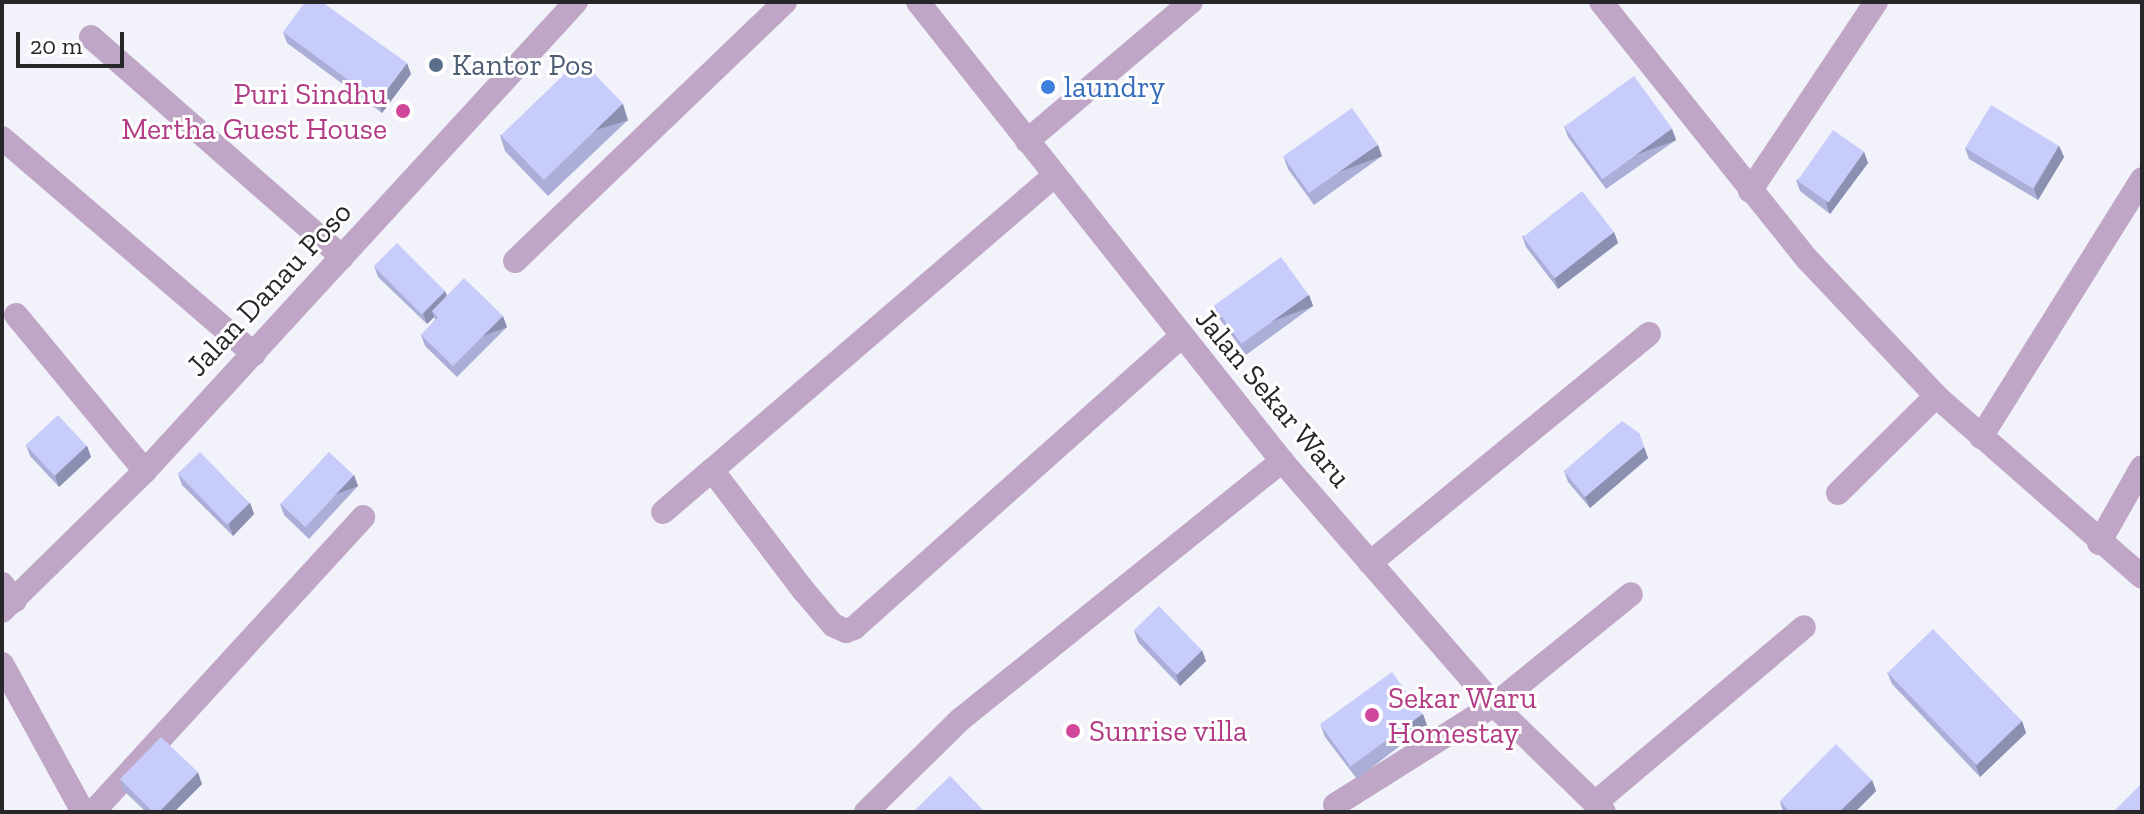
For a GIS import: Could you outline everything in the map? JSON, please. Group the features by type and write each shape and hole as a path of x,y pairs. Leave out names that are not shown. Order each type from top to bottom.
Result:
{"street":[{"name":"Jalan Danau Poso","path":"6,599 145,471 576,2"},
{"path":"515,261 785,2"},
{"name":"Jalan Sekar Waru","path":"918,2 1282,461 1494,705 1600,808"},
{"path":"1027,141 1191,2"},
{"path":"1601,2 1650,58 1750,191 1936,396 2099,543 2142,577"},
{"path":"1750,191 1876,2"},
{"path":"91,37 342,257"},
{"path":"2,138 254,354"},
{"path":"663,512 1054,176"},
{"path":"1981,437 2142,179"},
{"path":"16,315 145,471"},
{"path":"1370,563 1649,334"},
{"path":"712,470 804,591 833,625 846,631 1181,337"},
{"path":"1838,493 1936,396"},
{"path":"866,812 961,719 1282,461"},
{"path":"2099,543 2142,467"},
{"path":"93,812 363,517"},
{"path":"1335,805 1494,705 1631,594"},
{"path":"1600,808 1804,627"},
{"path":"2,664 83,812"}],"building":[{"path":"305,2 322,2 407,63 378,102 283,32"},
{"path":"580,59 623,104 544,180 501,135"},
{"path":"1634,76 1672,129 1603,179 1564,127"},
{"path":"1991,105 2059,146 2033,189 1965,148"},
{"path":"1352,108 1378,145 1309,193 1283,156"},
{"path":"1833,130 1864,152 1829,203 1797,181"},
{"path":"1582,191 1614,232 1555,278 1523,237"},
{"path":"397,243 445,291 422,314 374,266"},
{"path":"1281,257 1309,295 1241,344 1214,306"},
{"path":"464,278 503,316 453,366 421,335 438,317 432,311"},
{"path":"58,415 87,446 54,476 26,445"},
{"path":"1622,421 1639,433 1644,447 1585,497 1564,471"},
{"path":"200,452 249,503 227,525 178,474"},
{"path":"329,452 354,475 305,527 281,504"},
{"path":"1159,606 1202,651 1177,675 1134,630"},
{"path":"1933,629 2022,721 1977,765 1888,673"},
{"path":"1392,672 1423,714 1351,766 1320,724"},
{"path":"161,737 198,772 159,812 153,812 120,779"},
{"path":"1836,744 1872,780 1839,812 1790,812 1780,801"},
{"path":"950,776 985,812 913,812"},
{"path":"2140,785 2142,812 2113,812"}],"place":[{"name":"Kantor Pos","path":"436,65"},
{"name":"laundry","path":"1048,87"},
{"name":"Puri Sindhu Mertha Guest House","path":"403,111"},
{"name":"Sekar Waru Homestay","path":"1372,715"},
{"name":"Sunrise villa","path":"1073,731"}]}
